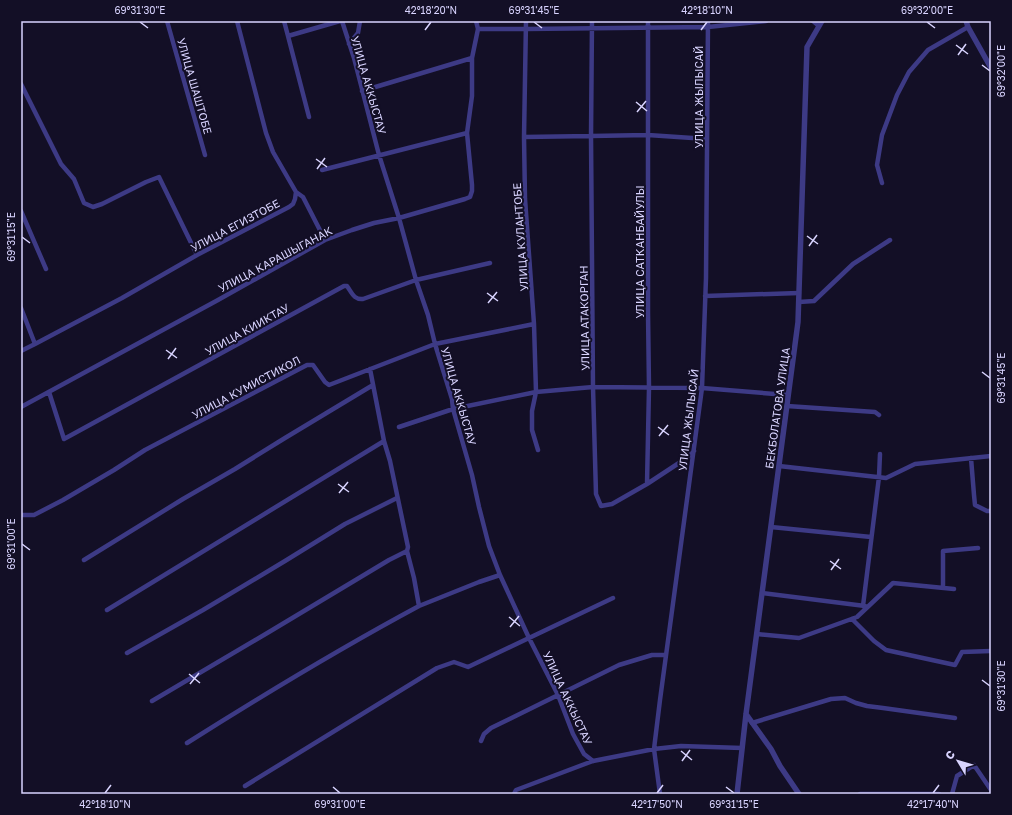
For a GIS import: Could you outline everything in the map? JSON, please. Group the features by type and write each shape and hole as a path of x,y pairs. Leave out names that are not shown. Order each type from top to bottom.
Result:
{"street":[{"name":"УЛИЦА ШАШТОБЕ","path":"167,21 205,155"},
{"path":"237,21 266,133 273,152 296,192 303,197 325,240"},
{"path":"284,21 309,117"},
{"path":"288,36 341,21"},
{"name":"УЛИЦА АККЫСТАУ","path":"341,21 354,58 379,155 452,399 453,409 472,475 489,546 500,575 529,638 558,695 573,734 584,754 593,761"},
{"path":"349,44 358,33 360,21"},
{"name":"УЛИЦА КАРАШЫГАНАК","path":"21,407 325,240 374,223 399,218 470,197 472,185 467,133 472,96 472,58 478,29 476,21"},
{"name":"УЛИЦА КУЛАНТОБЕ","path":"526,21 524,137 525,199 534,324 536,392 532,411 532,430 538,450"},
{"name":"УЛИЦА АТАКОРГАН","path":"592,21 591,136 593,387 596,494 601,506 612,504 647,484 685,459 694,451"},
{"name":"УЛИЦА САТКАНБАЙУЛЫ","path":"647,484 649,388 648,21"},
{"name":"УЛИЦА ЖЫЛЫСАЙ","path":"660,794 654,749 702,388 705,296 708,21"},
{"path":"478,29 708,27 766,21"},
{"path":"813,21 821,23"},
{"name":"БЕКБОЛАТОВА УЛИЦА","path":"737,794 756,634 798,322 806,47 821,23"},
{"path":"882,183 878,165 882,135 897,95 909,72 928,50 967,24 991,68"},
{"path":"362,91 472,58"},
{"path":"21,84 60,164 74,180 84,203 93,207 102,204 159,177 197,255"},
{"path":"322,170 467,133"},
{"path":"524,137 648,135 707,139"},
{"name":"УЛИЦА ЕГИЗТОБЕ","path":"21,351 128,295 197,255 289,207 293,204 296,192"},
{"path":"21,211 46,269"},
{"path":"799,302 814,300 853,264 890,240"},
{"name":"УЛИЦА КИИКТАУ","path":"49,392 64,439 344,286 348,286 354,297 358,300 416,280 490,263"},
{"path":"705,296 799,292"},
{"path":"21,308 36,344"},
{"name":"УЛИЦА КУМИСТИКОЛ","path":"21,515 34,515 63,500 145,450 307,365 313,365 325,382 329,385 435,344 534,324"},
{"path":"370,369 419,606"},
{"path":"84,560 373,385"},
{"path":"400,427 453,409 536,392 593,387 702,388 788,395"},
{"path":"787,406 875,412 879,415"},
{"path":"107,610 384,441"},
{"path":"866,606 871,537 879,477 880,454"},
{"path":"779,466 886,478 915,464 991,456"},
{"path":"971,458 975,505 987,511 991,511"},
{"path":"127,653 203,610 345,524 397,498"},
{"path":"771,527 871,537"},
{"path":"943,588 943,551 978,548"},
{"path":"152,701 389,560 407,551"},
{"path":"186,743 264,694 419,606 500,575"},
{"path":"756,634 799,638 852,619 857,617 866,606 893,583 954,589"},
{"path":"762,593 866,606"},
{"path":"245,786 437,668 454,662 468,667 613,598"},
{"path":"852,619 874,642 886,650 956,665 962,652 991,651"},
{"path":"481,740 484,734 491,728 619,665 652,655 666,655"},
{"path":"752,723 831,699 845,698 867,706 955,718"},
{"path":"746,714 771,749 780,766 799,794"},
{"path":"514,794 516,790 593,761 654,749 681,746 742,748"},
{"path":"952,794 958,776 974,765 991,790"},
{"path":"860,794 939,794"}]}
